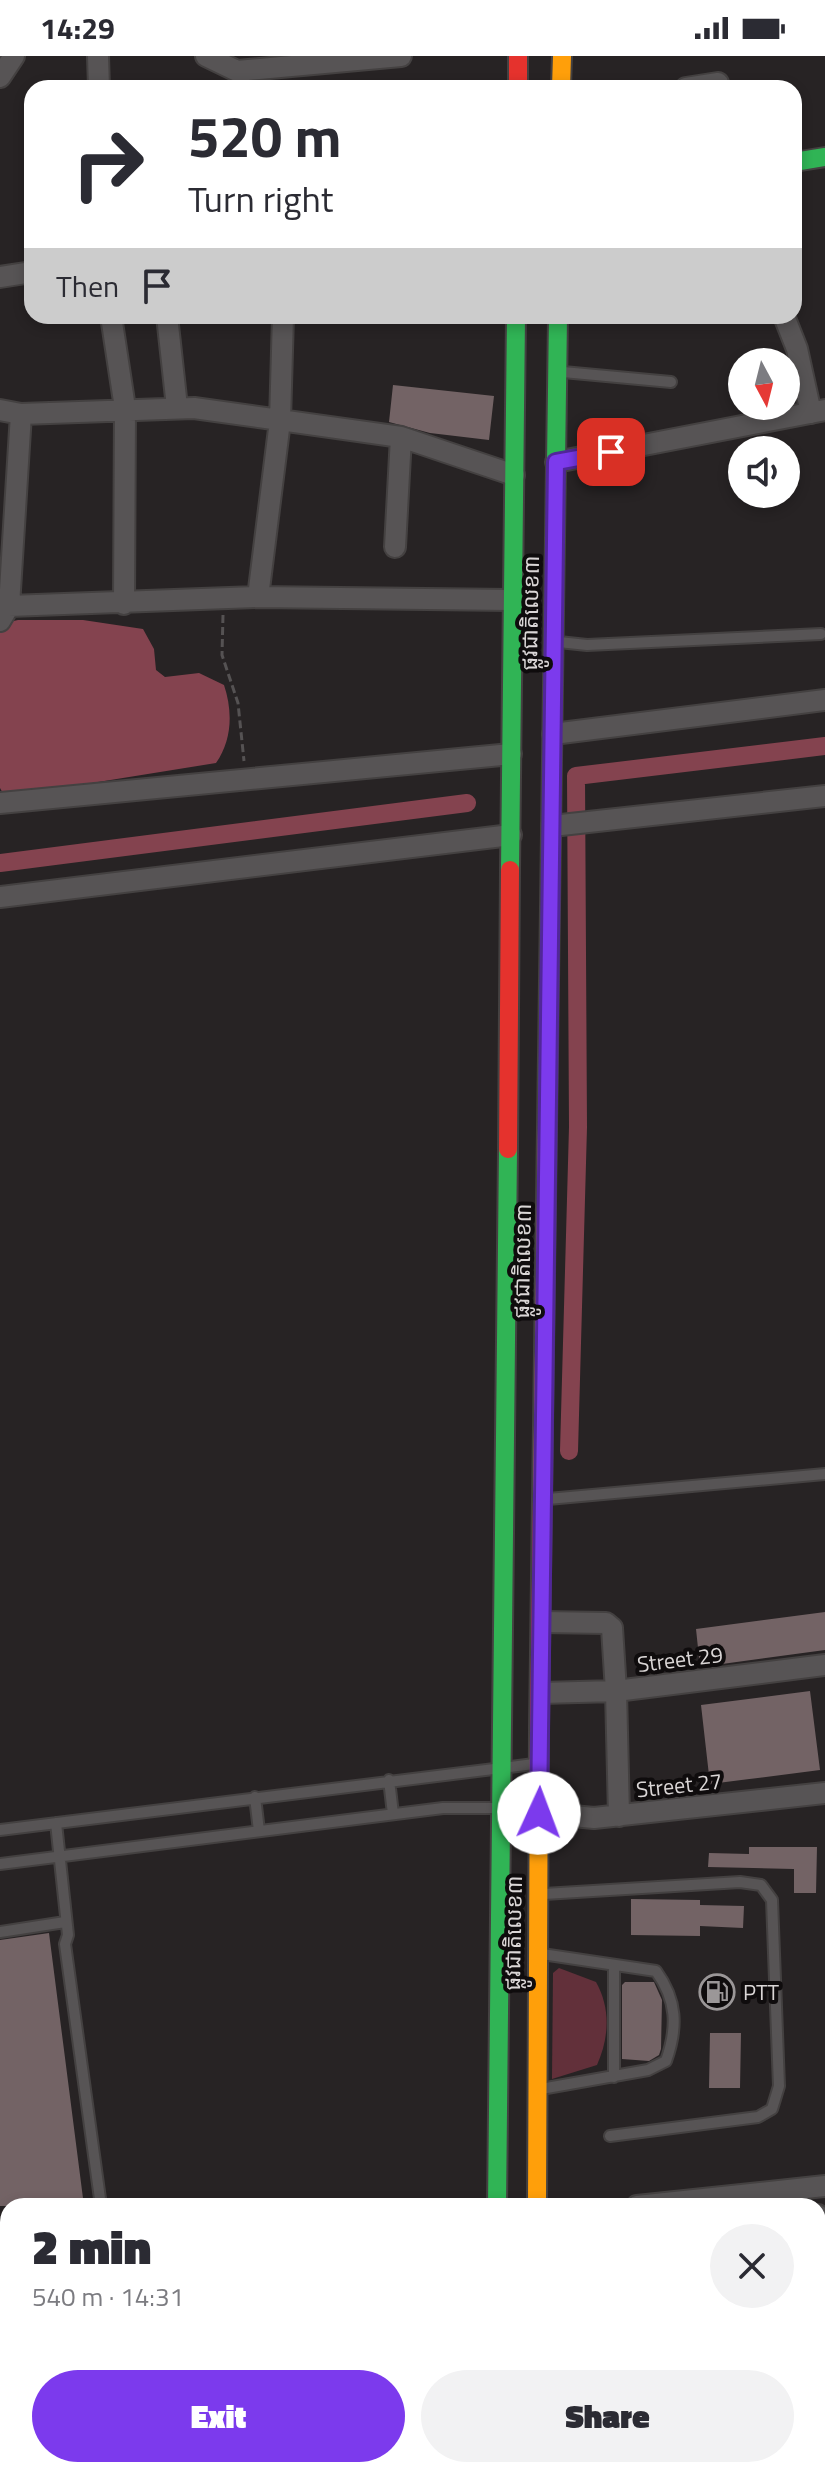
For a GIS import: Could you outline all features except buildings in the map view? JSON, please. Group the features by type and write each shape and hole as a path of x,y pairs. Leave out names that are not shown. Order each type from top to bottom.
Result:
{"main road":[{"path":"518,56 518,80"},
{"path":"561,80 562,56"},
{"path":"802,161 825,157"},
{"name":"ផ្លូវជាតិលេខ៣","path":"497,2198 516,324"},
{"name":"ផ្លូវជាតិលេខ៣","path":"537,2198 536,1953 541,1763 558,324"}],"street":[{"path":"0,77 14,56"},
{"path":"98,56 99,80"},
{"path":"206,56 237,72 401,56"},
{"path":"0,277 24,273"},
{"path":"112,324 125,408 124,604"},
{"path":"168,324 177,407"},
{"path":"258,597 280,421 283,324"},
{"path":"556,462 818,412 787,324"},
{"path":"0,410 21,414 177,407 401,437 514,475"},
{"path":"21,414 4,614 258,597 513,600"},
{"path":"395,547 401,437"},
{"path":"552,744 825,700"},
{"path":"0,803 211,780 245,780 511,758"},
{"path":"552,821 825,796"},
{"path":"0,897 511,827"},
{"path":"541,1693 616,1691 612,1628 606,1623 542,1622"},
{"name":"Street 29","path":"619,1816 616,1691 825,1665"},
{"name":"Street 27","path":"502,1808 567,1817 619,1816 825,1793"},
{"path":"762,2198 819,2193"}],"lane":[{"path":"557,371 671,382"},
{"path":"554,641 587,645 821,634"},
{"path":"543,1499 825,1474"},
{"path":"0,1830 502,1765 541,1763"},
{"path":"389,1780 393,1814"},
{"path":"255,1797 259,1831"},
{"path":"0,1864 443,1808 502,1808"},
{"path":"56,1823 65,1922 100,2198"},
{"path":"538,1894 740,1882 761,1885 772,1900 779,2086 772,2109 758,2117 610,2136"},
{"path":"0,1932 65,1922"},
{"path":"536,1953 656,1971 670,1991 675,2013 673,2042 666,2061 648,2070 537,2090"},
{"path":"614,1967 614,2077"}],"path":[{"path":"224,600 222,655 238,703 245,780"}],"shaded area":[{"path":"83,620 143,629 154,649 156,670 165,677 199,673 224,685 229,705 229,726 225,745 216,763 5,797 0,788 0,631 9,622"},
{"path":"559,1968 596,1982 604,2003 607,2024 597,2065 552,2079 553,1973"}],"waterway":[{"path":"569,1451 578,1127 576,776 825,746"},
{"path":"0,863 467,803"}],"traffic: fast":[{"path":"802,161 825,157"},
{"path":"510,870 516,324"},
{"path":"547,1128 558,324"},
{"path":"497,2198 508,1149"}],"traffic: slow":[{"path":"561,80 562,56"},
{"path":"542,1500 547,1128"},
{"path":"537,2198 539,1728"}],"traffic: jam":[{"path":"518,56 518,80"},
{"path":"508,1149 510,870"},
{"path":"539,1728 542,1500"}],"place":[{"name":"PTT","path":"717,1992"}],"route":[{"path":"539,1813 556,462 611,452"}]}
